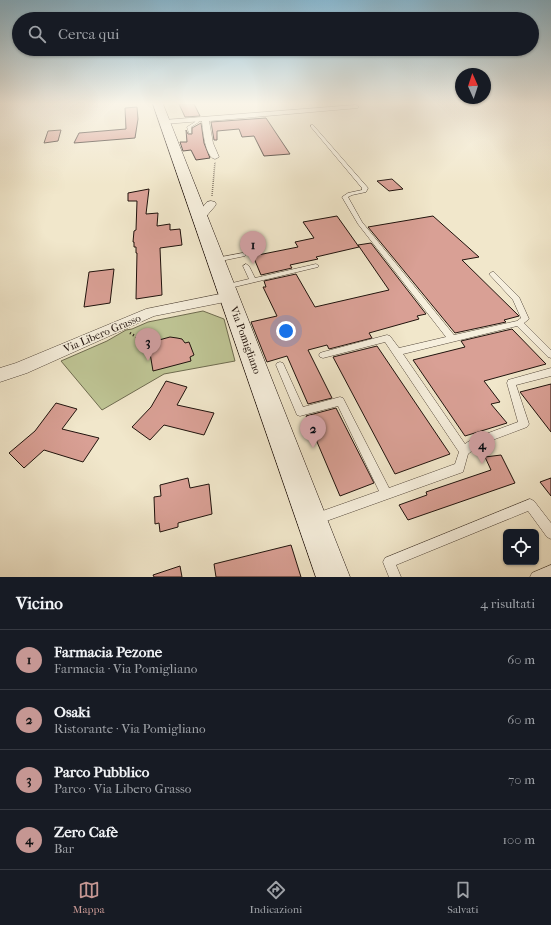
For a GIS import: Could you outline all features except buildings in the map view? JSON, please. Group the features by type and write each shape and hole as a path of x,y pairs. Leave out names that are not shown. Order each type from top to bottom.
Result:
{"main road":[{"name":"Via Pomigliano","path":"170,131 206,211 216,260 333,577"}],"street":[{"path":"205,131 215,157"},
{"name":"Via Libero Grasso","path":"0,374 21,368 151,312 228,292"}],"lane":[{"path":"316,131 365,188 364,191 350,194 345,197 360,223 452,339"},
{"path":"216,260 243,254"},
{"path":"246,266 253,281"},
{"path":"228,292 253,281 316,266"},
{"path":"397,352 519,323 525,319 516,299 492,274"},
{"path":"519,323 551,355"},
{"path":"323,355 387,338 464,451"},
{"path":"280,365 300,412 340,401 386,494"},
{"path":"312,520 459,468 464,451 476,442 524,424 511,383 551,372"},
{"path":"395,577 389,562 530,505 551,533"},
{"path":"536,577 551,571"}],"path":[{"path":"206,211 215,179 215,157"},
{"path":"126,330 146,343"}],"green space":[{"path":"203,311 224,319 235,361 164,374 102,410 61,361 107,341 126,330 148,322"}],"place":[{"name":"Farmacia Pezone","path":"253,264"},
{"name":"Parco Pubblico","path":"148,361"},
{"name":"Osaki","path":"313,448"},
{"name":"Zero Cafè","path":"482,464"}]}
